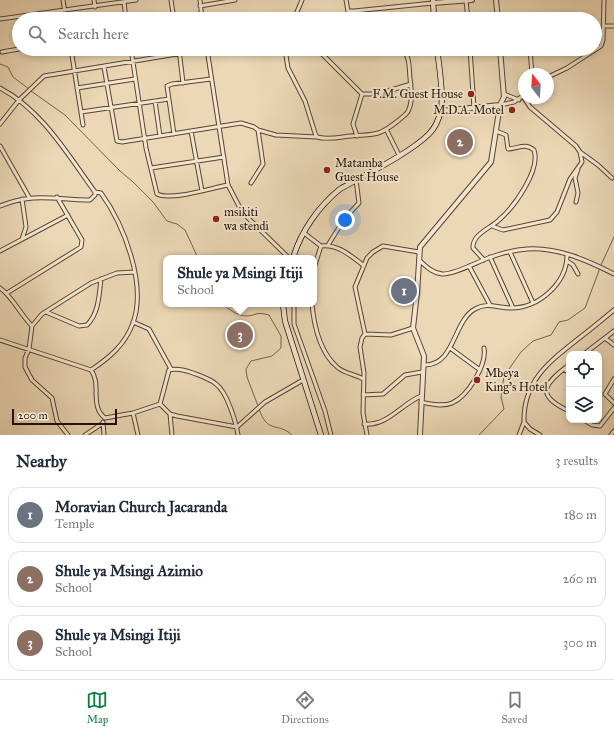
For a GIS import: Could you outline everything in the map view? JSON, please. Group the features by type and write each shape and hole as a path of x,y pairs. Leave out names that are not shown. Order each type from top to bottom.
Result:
{"main road":[{"path":"433,2 434,12"},
{"path":"294,255 304,233 330,197 340,189 399,155 429,134 437,123 441,112 437,56"},
{"path":"283,307 284,321 322,435"}],"street":[{"path":"63,0 65,12 136,0"},
{"path":"94,0 95,7"},
{"path":"171,0 173,12"},
{"path":"200,0 201,12"},
{"path":"200,6 236,0"},
{"path":"297,12 302,0"},
{"path":"346,0 348,11 372,10 433,2 472,0"},
{"path":"496,0 497,12"},
{"path":"602,43 604,0"},
{"path":"124,1 125,12"},
{"path":"466,1 467,12"},
{"path":"0,19 12,18"},
{"path":"603,26 614,26"},
{"path":"2,52 12,50"},
{"path":"72,56 83,125"},
{"path":"132,56 139,104 155,191 160,195 202,191 228,185"},
{"path":"0,124 19,100 40,78 48,74 104,67 168,56"},
{"path":"179,56 183,83"},
{"path":"208,56 228,185 238,206 248,218 286,255"},
{"path":"286,56 288,68 305,101 317,137"},
{"path":"324,56 362,94 378,94 410,84"},
{"path":"104,67 117,141 241,124 247,124 258,130 276,135 325,138 373,135 387,131 409,110 410,84 407,56"},
{"path":"470,56 474,108"},
{"path":"420,435 424,356 413,328 420,247 427,236 488,167 493,156 500,105 504,100 501,56"},
{"path":"531,56 532,68"},
{"path":"554,74 586,56"},
{"path":"174,134 167,86 212,79"},
{"path":"77,88 135,80"},
{"path":"0,88 19,100 54,135 95,192 101,193 118,222 129,248 136,292 133,322 116,352 91,370"},
{"path":"357,136 353,124 362,94"},
{"path":"504,94 518,100"},
{"path":"81,112 169,99"},
{"path":"441,112 500,105 518,100"},
{"path":"155,101 160,136"},
{"path":"528,104 572,141 580,152 598,165 612,178"},
{"path":"251,183 264,164 258,130"},
{"path":"191,131 202,191"},
{"path":"387,131 399,155"},
{"path":"484,260 475,252 472,246 477,237 500,220 524,189 530,177 535,155 534,150 530,146 518,146 508,149 506,135 496,132"},
{"path":"0,146 29,197"},
{"path":"492,226 503,230 550,220 557,212 570,179 582,162 580,152"},
{"path":"151,168 224,157"},
{"path":"576,202 578,193 575,178 578,169"},
{"path":"328,245 345,218 359,204 356,180"},
{"path":"0,206 29,197 57,197 90,200 95,196 95,192"},
{"path":"7,293 81,247 82,240 57,197"},
{"path":"19,242 24,235 26,226 22,199"},
{"path":"1,252 68,215"},
{"path":"26,226 32,234"},
{"path":"304,233 321,246 328,245 341,249 363,265"},
{"path":"317,259 321,246"},
{"path":"367,435 364,424 363,366 360,347 362,338 365,334 355,287 363,265 373,252 383,246 419,252"},
{"path":"419,260 432,271 446,274 490,257 527,249 567,255 595,264 614,274"},
{"path":"510,252 533,303"},
{"path":"424,365 438,362 450,348 468,315 475,309 490,305 513,308 533,303 542,298 554,287 566,271 567,255"},
{"path":"490,257 513,308"},
{"path":"567,261 573,265 578,274"},
{"path":"469,266 490,305"},
{"path":"68,435 57,421 52,398 32,380 27,372 24,362 29,349 32,326 35,321 46,312 73,293 117,273 134,272"},
{"path":"46,312 79,326 88,325 92,321 97,306 101,279"},
{"path":"0,288 7,293 18,311 32,326"},
{"path":"294,307 294,324 325,411 331,435"},
{"path":"312,307 316,332 329,357 337,367 363,379"},
{"path":"519,435 524,422 526,401 539,374 550,361 614,310"},
{"path":"133,322 149,329 171,369"},
{"path":"365,334 392,335 413,328"},
{"path":"588,351 614,331"},
{"path":"605,338 614,345"},
{"path":"0,340 91,370 95,378 96,406 105,418"},
{"path":"450,348 480,370"},
{"path":"421,402 442,405 452,403 461,397 480,370 485,360 484,348"},
{"path":"160,404 167,373 171,369 179,369 194,374 216,384 225,394 237,427 238,435"},
{"path":"564,369 549,385 546,395 554,404 566,410"},
{"path":"363,395 383,394 405,374 422,372"},
{"path":"614,379 605,394 614,403"},
{"path":"237,427 265,402 303,380"},
{"path":"364,424 381,422 410,401 421,396"},
{"path":"160,404 170,414 237,427"},
{"path":"105,418 133,413 160,404"},
{"path":"589,423 592,425 603,425 614,408"},
{"path":"133,413 138,435"},
{"path":"170,414 172,435"},
{"path":"104,435 103,423 105,418"},
{"path":"524,422 530,429 540,435"},
{"path":"85,435 103,423"},
{"path":"611,435 614,431"}],"waterway":[{"path":"0,64 8,67 13,77 29,89"},
{"path":"31,91 65,115 153,202 167,221 177,224 185,230 197,255"},
{"path":"601,265 614,237"},
{"path":"479,435 504,409 501,397 504,376 521,352 533,341 551,335 559,322 568,320 585,308 600,268"},
{"path":"227,307 233,312 243,316 261,313 269,315 281,336 281,348 272,356 251,361 246,369 247,377 258,406"},
{"path":"259,409 262,417 269,425 287,431 292,435"}],"place":[{"name":"F.M. Guest House","path":"471,94"},
{"name":"M.D.A. Motel","path":"512,110"},
{"name":"Shule ya Msingi Azimio","path":"460,142"},
{"name":"Matamba Guest House","path":"327,170"},
{"name":"msikiti wa stendi","path":"216,219"},
{"name":"Moravian Church Jacaranda","path":"404,291"},
{"name":"Shule ya Msingi Itiji","path":"240,335"},
{"name":"Mbeya King's Hotel","path":"477,380"}]}
